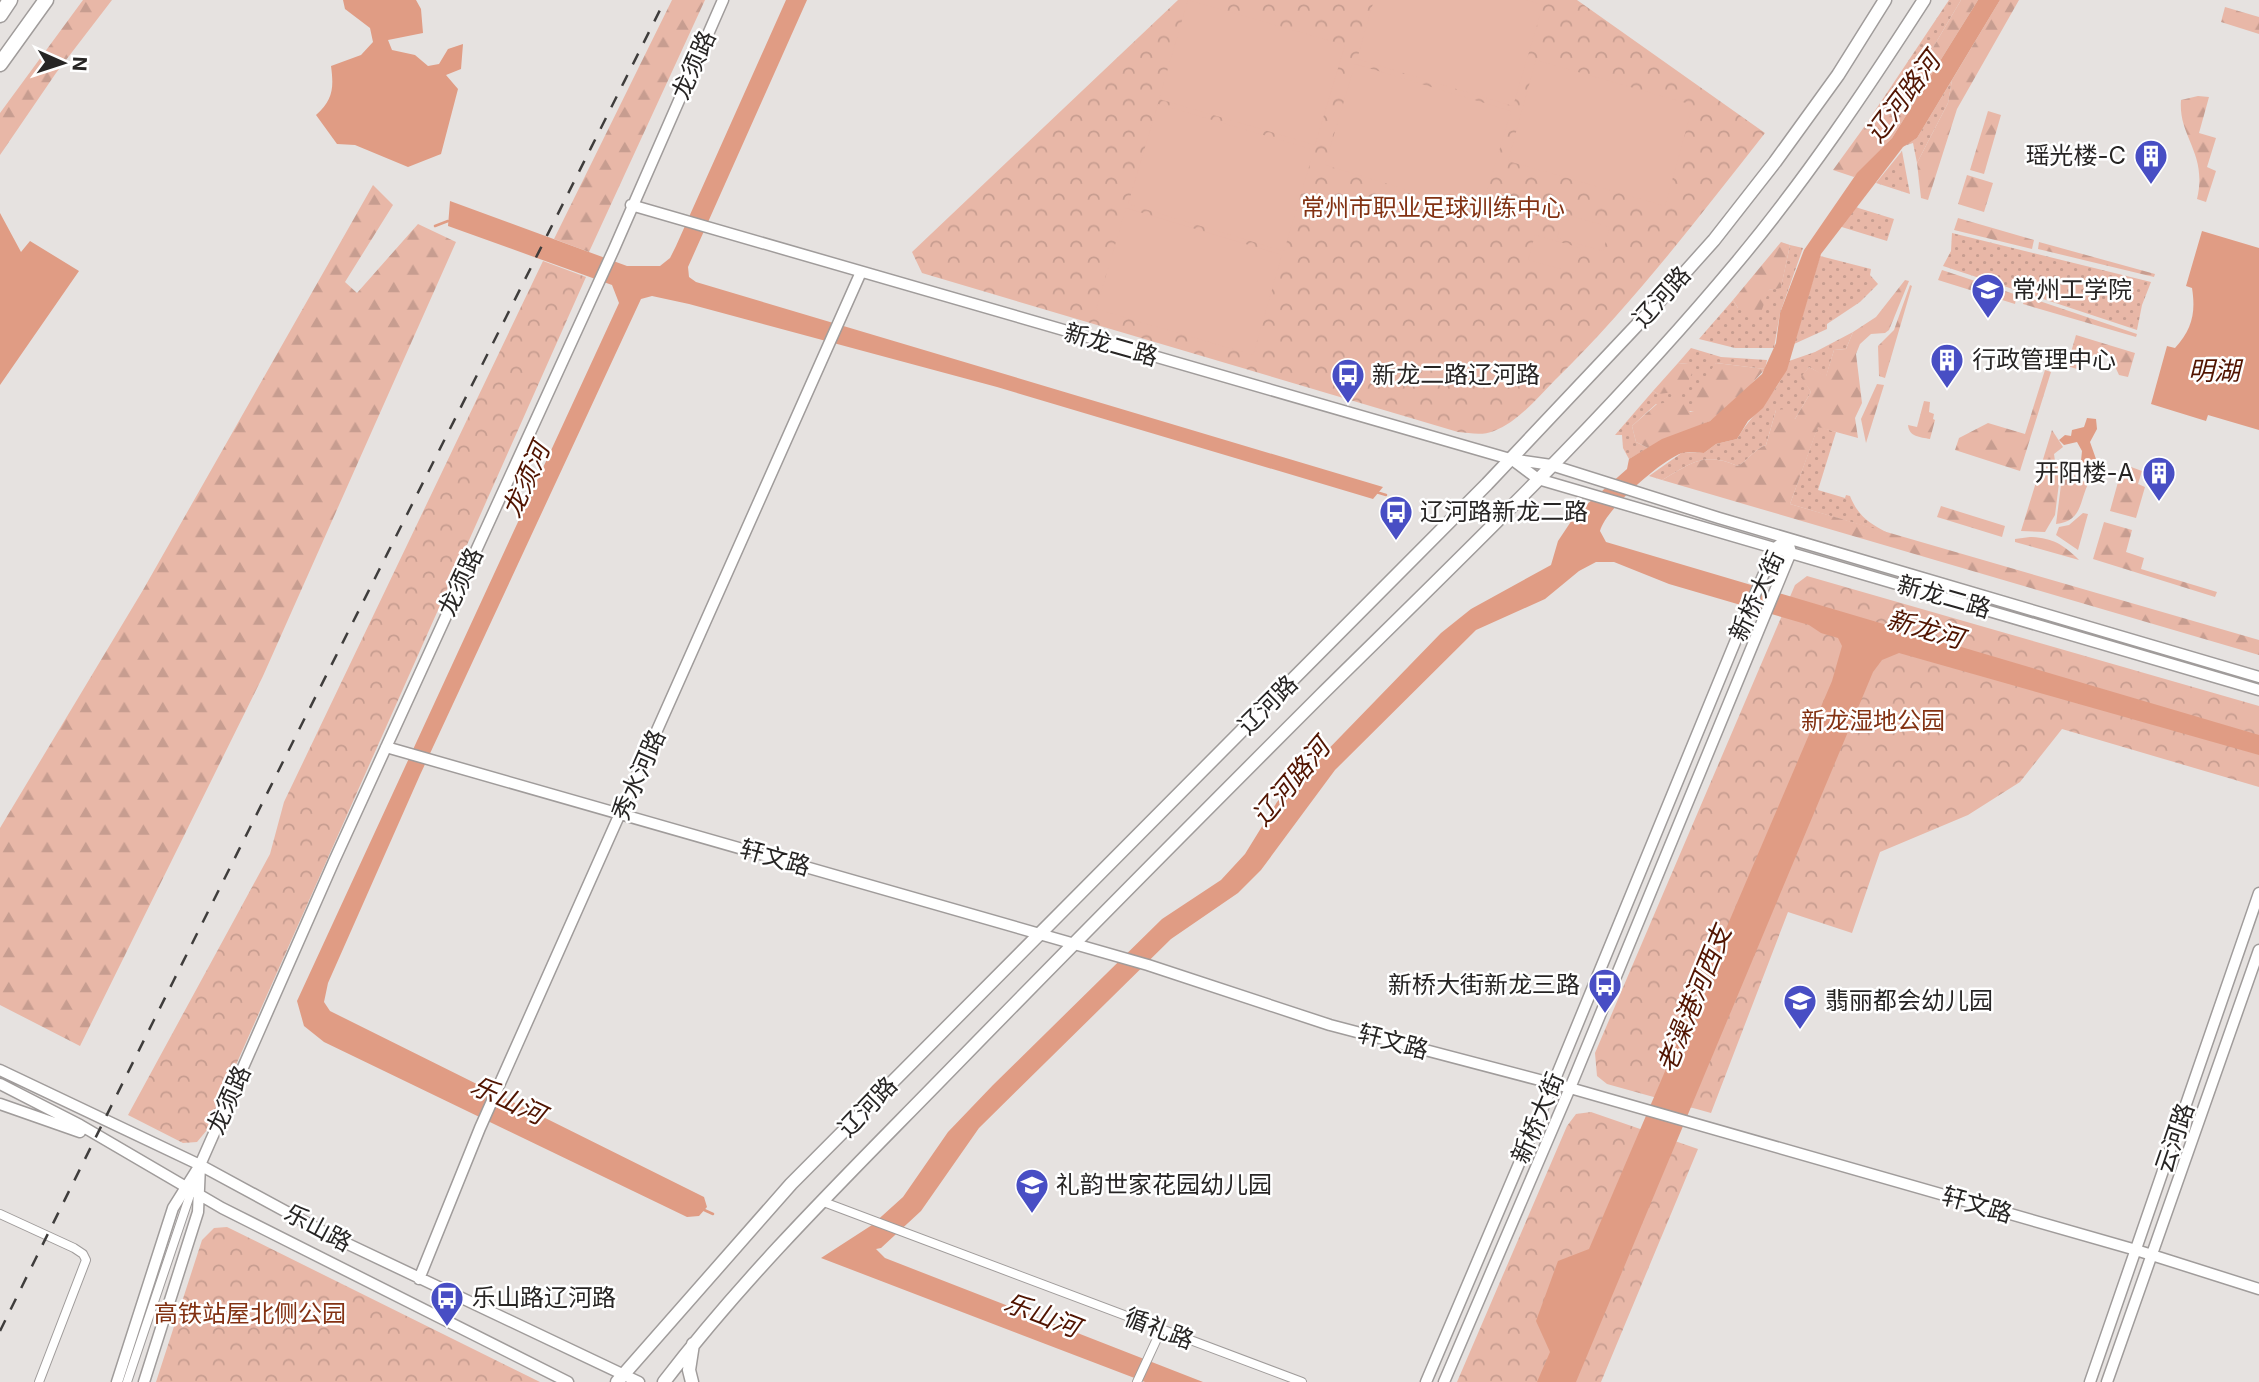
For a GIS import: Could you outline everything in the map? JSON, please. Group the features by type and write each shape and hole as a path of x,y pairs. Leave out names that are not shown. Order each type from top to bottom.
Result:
{"highway":[{"path":"0,15 10,0"},
{"path":"0,64 46,0"}],"main road":[{"name":"辽河路","path":"610,1382 620,1379 791,1184 1510,459 1714,240 1830,85 1885,0"},
{"name":"辽河路","path":"664,1382 693,1343 821,1201 1072,943 1538,479 1681,327 1739,260 1850,114 1924,0"},
{"path":"692,1382 690,1370 693,1343"}],"street":[{"name":"龙须路","path":"144,1382 200,1165 386,747 614,249 723,0"},
{"name":"新龙二路","path":"631,205 1510,459 1551,465 1787,539 2259,677"},
{"name":"秀水河路","path":"419,1279 480,1128 861,272"},
{"path":"1510,459 1538,479"},
{"name":"新龙二路","path":"1538,479 2259,690"},
{"name":"新桥大街","path":"1426,1382 1553,1084 1761,580 1775,548 1787,539 1791,552 1775,583 1570,1088 1444,1382"},
{"name":"轩文路","path":"386,747 1148,965 1329,1025 1570,1088 2136,1250 2259,1289"},
{"name":"云河路","path":"2090,1382 2259,893"},
{"name":"云河路","path":"2107,1382 2259,950"},
{"name":"乐山路","path":"0,1070 200,1165 331,1236 620,1379 639,1382"},
{"name":"乐山路","path":"0,1084 192,1190 568,1382"},
{"path":"0,1104 122,1149"},
{"name":"龙须路","path":"117,1382 173,1208 192,1190 200,1165"},
{"path":"127,1382 192,1190"},
{"name":"循礼路","path":"821,1201 900,1233 1302,1382"},
{"path":"0,1214 74,1248 83,1254 86,1260 39,1382"},
{"path":"1137,1382 1161,1330"}],"green space":[{"path":"83,0 112,0 56,73 0,155 0,113"},
{"path":"672,0 705,0 589,252 554,239"},
{"name":"常州市职业足球训练中心","path":"1178,0 1577,0 1765,133 1664,260 1584,351 1519,416 1503,427 1485,433 1458,432 922,273 912,252"},
{"path":"1188,0 1345,45 1315,145 1159,99"},
{"path":"1374,0 1526,0 1543,5 1513,106 1357,59"},
{"path":"1949,0 1961,0 1928,56 1879,129 1862,130"},
{"path":"1961,0 1978,0 1892,138 1854,177 1833,170 1862,130 1879,128 1928,56"},
{"path":"2000,0 2019,0 1957,109 1928,200 1921,198 1917,163 1948,103 1952,80"},
{"path":"2225,7 2259,17 2259,34 2221,22"},
{"path":"1536,60 1693,105 1665,206 1508,161"},
{"path":"1355,64 1511,111 1481,212 1325,165"},
{"path":"1952,80 1948,103 1917,163 1913,143 1904,146 1917,138"},
{"path":"2198,96 2209,97 2199,133 2216,138 2207,167 2216,171 2206,202 2197,199 2199,169 2181,113 2181,100"},
{"path":"1158,104 1314,150 1284,251 1128,204"},
{"path":"1988,111 2001,115 1984,174 1970,170"},
{"path":"1902,151 1910,194 1876,183"},
{"path":"1967,175 1993,183 1984,212 1958,204"},
{"path":"373,185 393,205 345,282 357,293 418,224 456,242 263,676 80,1046 0,1005 0,828 143,590"},
{"path":"1839,202 1894,219 1887,241 1832,224"},
{"path":"1126,208 1282,255 1253,355 1096,309"},
{"path":"1564,214 1610,227 1603,251 1557,238"},
{"path":"1958,218 2034,240 2032,249 1954,230"},
{"path":"1952,233 2151,282 2142,305 2137,330 1943,266 1951,251"},
{"path":"1535,235 1581,248 1575,273 1528,260"},
{"path":"1781,242 1790,245 1781,288 1769,290 1761,312 1750,315 1747,309 1738,308 1733,300"},
{"path":"2039,242 2155,274 2154,277 2038,249"},
{"path":"1790,245 1803,248 1780,313 1774,348 1735,348 1699,339 1733,300 1738,308 1769,290 1781,287"},
{"path":"1820,256 1871,269 1870,275 1878,284 1860,302 1827,324 1827,329 1794,344"},
{"path":"543,261 586,277 207,1130 197,1142 183,1143 128,1115 270,854 284,802"},
{"path":"1942,270 2017,295 2015,304 1938,280"},
{"path":"1905,280 1909,281 1889,330 1871,334 1860,344 1856,354 1862,403 1855,418 1858,438 1818,427 1790,504 2259,640 2259,655 1662,480 1690,464 1706,459 1716,459 1738,466 1766,445 1776,410 1787,409 1795,419 1811,392 1801,377 1809,367 1826,376 1834,350 1846,349 1853,332 1876,317"},
{"path":"1910,285 1912,286 1885,378 1879,376 1878,346 1894,330"},
{"path":"2025,296 2137,334 2136,337 2023,304"},
{"path":"1853,332 1846,349 1834,350 1826,377 1809,367 1802,377 1811,392 1795,419 1776,410 1766,445 1738,466 1716,459 1706,459 1690,464 1662,480 1649,476 1683,452 1704,453 1716,444 1737,439 1773,392 1789,361 1815,352"},
{"path":"2076,335 2135,353 2128,377 2119,375 2112,360 2097,355 2084,360 2077,369 2067,366"},
{"path":"1691,348 1721,357 1767,360 1765,369 1716,363 1694,412 1656,404 1632,426 1636,442 1648,448 1629,459 1623,448 1622,435 1615,435 1653,391 1658,394 1688,364 1678,363"},
{"path":"1678,363 1688,364 1692,373 1684,391 1658,394 1653,391"},
{"path":"1716,363 1765,369 1738,399 1710,421 1648,448 1636,442 1632,426 1657,404 1682,400 1690,412 1694,412 1692,395"},
{"path":"2045,370 2051,372 2020,471 1955,450 1959,438 1988,423 2025,434"},
{"path":"1877,384 1884,385 1866,443 1861,419"},
{"path":"1924,401 1930,402 1929,412 1934,414 1935,420 1930,439 1913,434 1908,425 1917,427"},
{"path":"1818,426 1836,432 1818,490 1845,498 1846,495 1850,496 1865,518 1888,533 1790,504"},
{"path":"2052,430 2063,447 2054,454 2055,461 2077,470 2065,469 2060,475 2055,515 2045,532 2021,531"},
{"path":"2123,464 2142,471 2138,484 2145,487 2136,518 2110,511"},
{"path":"2073,473 2079,481 2089,482 2076,514 2065,522 2056,524 2062,477"},
{"path":"1941,506 2005,526 2002,537 1937,517"},
{"path":"2083,513 2088,514 2078,550 2056,535 2059,527 2069,525"},
{"path":"2104,522 2132,530 2126,552 2144,558 2141,569 2217,592 2215,597 2093,559"},
{"path":"2030,537 2057,543 2079,560 2015,542 2015,539"},
{"name":"新龙湿地公园","path":"1807,576 2259,706 2259,787 2062,729 2020,782 1968,815 1880,852 1852,933 1788,912 1711,1113 1607,1084 1597,1076 1595,1053 1795,585"},
{"path":"1591,1112 1698,1149 1601,1382 1457,1382 1567,1126 1576,1114"},
{"name":"高铁站屋北侧公园","path":"227,1227 540,1382 156,1382 202,1240 214,1228"}],"water":[{"path":"343,0 416,0 421,9 423,33 388,40 392,50 415,55 428,66 439,64 448,49 463,44 461,69 446,75 458,89 441,154 408,167 355,145 337,144 316,115 331,93 331,66 361,55 373,42 370,28 345,9"},
{"path":"786,0 807,0 688,267 689,277 696,282 1383,487 1373,499 997,387 689,304 652,296 641,299 420,775 328,983 324,1002 330,1011 704,1197 707,1207 699,1216 687,1217 324,1042 304,1026 297,1001 619,303 612,285 448,226 450,201 627,266 660,266 670,258 676,246"},
{"path":"1978,0 2000,0 1917,138 1903,147 1821,254 1787,370 1763,408 1748,421 1737,439 1716,444 1704,453 1682,453 1661,466 1622,499 1600,531 1606,542 2259,735 2259,755 1899,653 1882,660 1873,672 1576,1382 1537,1382 1550,1352 1536,1321 1558,1261 1589,1249 1832,681 1842,646 1838,638 1821,633 1809,625 1669,584 1614,562 1596,562 1579,571 1545,599 1476,630 1335,770 1261,870 1238,893 1171,939 979,1128 921,1211 881,1248 876,1249 885,1258 1203,1382 1145,1382 821,1258 872,1225 903,1197 948,1132 1162,919 1221,880 1245,854 1277,802 1441,633 1471,609 1551,565 1558,541 1576,514 1627,469 1629,459 1662,439 1710,421 1762,374 1776,343 1780,313 1804,250 1857,173 1892,138"},
{"path":"0,213 21,252 30,241 79,271 0,385"},
{"name":"明湖","path":"2202,231 2259,248 2259,430 2208,415 2206,421 2151,404 2167,346 2175,348 2191,320 2192,288 2186,286"},
{"path":"2087,418 2096,419 2097,429 2090,442 2096,459 2091,466 2081,461 2082,451 2077,442 2064,445 2059,440 2065,435 2071,436 2072,430 2084,427"}],"waterway":[{"path":"435,226 448,221"},
{"path":"1376,492 1386,495"},
{"name":"乐山河","path":"702,1209 713,1214"}],"railway":[{"path":"0,1331 665,0"}],"place":[{"name":"瑶光楼-C","path":"2151,186"},
{"name":"常州工学院","path":"1988,320"},
{"name":"行政管理中心","path":"1947,390"},
{"name":"新龙二路辽河路","path":"1348,405"},
{"name":"开阳楼-A","path":"2159,503"},
{"name":"辽河路新龙二路","path":"1396,542"},
{"name":"新桥大街新龙三路","path":"1605,1015"},
{"name":"翡丽都会幼儿园","path":"1800,1031"},
{"name":"礼韵世家花园幼儿园","path":"1032,1215"},
{"name":"乐山路辽河路","path":"447,1328"}],"water label":[{"name":"辽河路河","path":"1903,97"},
{"name":"龙须河","path":"526,480"},
{"name":"新龙河","path":"1925,629"},
{"name":"辽河路河","path":"1291,782"},
{"name":"老澡港河西支","path":"1694,999"}]}
